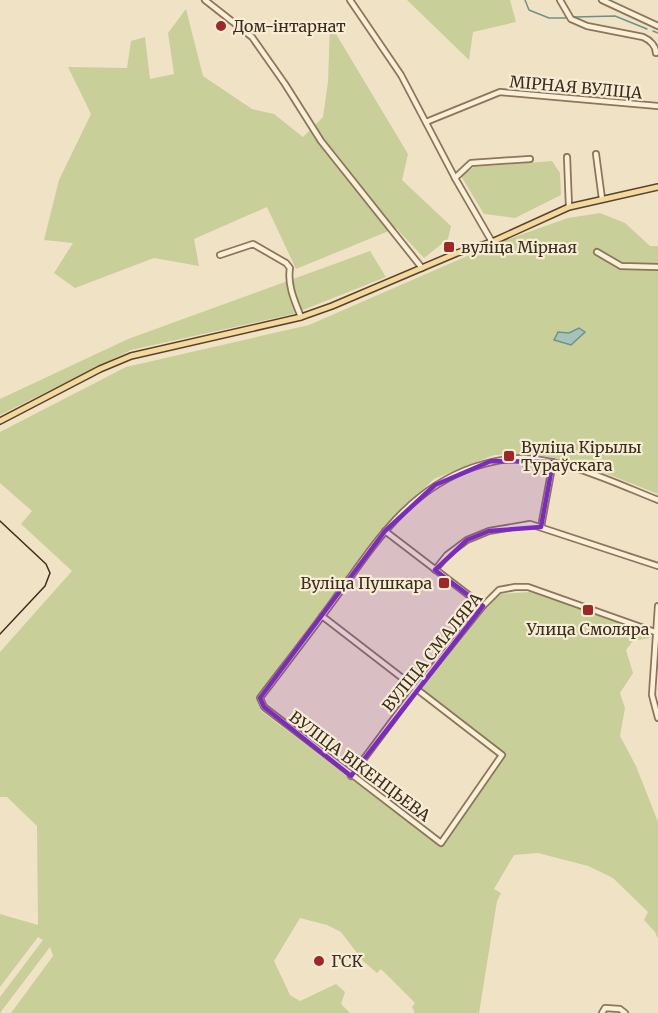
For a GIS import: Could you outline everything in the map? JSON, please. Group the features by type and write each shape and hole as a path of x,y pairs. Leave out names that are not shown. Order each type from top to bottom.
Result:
{"main road":[{"path":"0,421 100,369 131,356 301,317 492,242 569,207 658,188"}],"street":[{"path":"205,0 252,37 321,141 422,268"},
{"path":"350,0 401,75 455,178 492,242"},
{"path":"560,0 571,19 587,26 649,40 656,53"},
{"path":"602,0 658,26"},
{"name":"МІРНАЯ ВУЛІЦА","path":"426,122 500,92 658,106"},
{"path":"596,154 602,199"},
{"path":"567,158 569,207"},
{"path":"455,178 471,163 530,159"},
{"path":"220,255 253,244 286,262 290,268 291,288 301,317"},
{"path":"597,252 621,266 658,267"},
{"path":"416,689 322,616 385,531 416,500 435,485 462,471 491,461 521,458 574,467 658,500"},
{"path":"541,527 553,462"},
{"path":"435,570 447,555 467,540 489,531 530,524 658,566"},
{"path":"385,531 483,606"},
{"name":"ВУЛІЦА СМАЛЯРА","path":"351,776 416,689 483,606 499,590 528,587 656,632"},
{"path":"658,606 655,694 658,718"},
{"name":"ВУЛІЦА ВІКЕНЦЬЕВА","path":"322,616 260,698 264,707 441,843 502,755 416,689"},
{"path":"602,1013 605,1008 620,1009 625,1013"}],"highlighted area":[{"path":"491,461 553,462 541,527 489,531 467,540 435,570 483,606 351,776 264,707 260,698 385,531 435,485"}],"green space":[{"path":"407,0 510,0 516,22 473,32 469,60"},
{"path":"186,9 203,76 252,109 274,114 303,137 323,117 328,82 330,24 408,154 402,180 451,226 448,239 424,258 396,228 296,269 267,207 194,239 199,266 154,258 75,288 54,273 73,243 44,240 59,180 91,114 68,67 127,68 131,41 145,37 150,79 174,74 168,33"},
{"path":"552,161 560,173 561,195 515,218 484,214 461,176 474,167"},
{"path":"600,213 625,223 650,246 658,246 658,494 577,462 529,454 494,455 434,479 383,528 256,698 261,711 441,847 506,754 421,689 500,594 530,592 650,633 650,638 633,641 626,650 633,673 620,693 625,708 620,736 636,766 658,822 658,939 644,920 648,912 613,878 588,866 538,853 514,855 494,889 501,893 497,901 479,1013 415,1013 412,1007 415,1003 381,969 377,973 363,961 341,932 327,925 300,918 274,961 290,995 300,1001 336,984 345,992 341,1004 350,1013 11,1013 53,956 50,947 0,1013 0,997 43,940 38,937 0,987 0,914 38,925 37,826 7,797 0,797 0,652 72,571 21,524 32,511 0,483 0,432 126,367 309,325 497,243 568,218"},
{"path":"370,251 386,277 293,314 131,350 0,415 0,399 128,339"}],"water":[{"path":"579,328 585,332 571,345 554,340 558,332 569,333"}],"waterway":[{"path":"525,0 529,10 549,18 566,18"},
{"path":"574,17 615,16 647,29"},
{"path":"653,31 658,33"}],"tram line":[{"path":"0,521 46,564 50,573 45,586 0,634"}],"place":[{"name":"Дом-інтарнат","path":"221,26"},
{"name":"вуліца Мірная","path":"449,247"},
{"name":"Вуліца Кірылы Тураўскага","path":"509,456"},
{"name":"Вуліца Пушкара","path":"444,583"},
{"name":"Улица Смоляра","path":"588,610"},
{"name":"ГСК","path":"319,961"}]}
